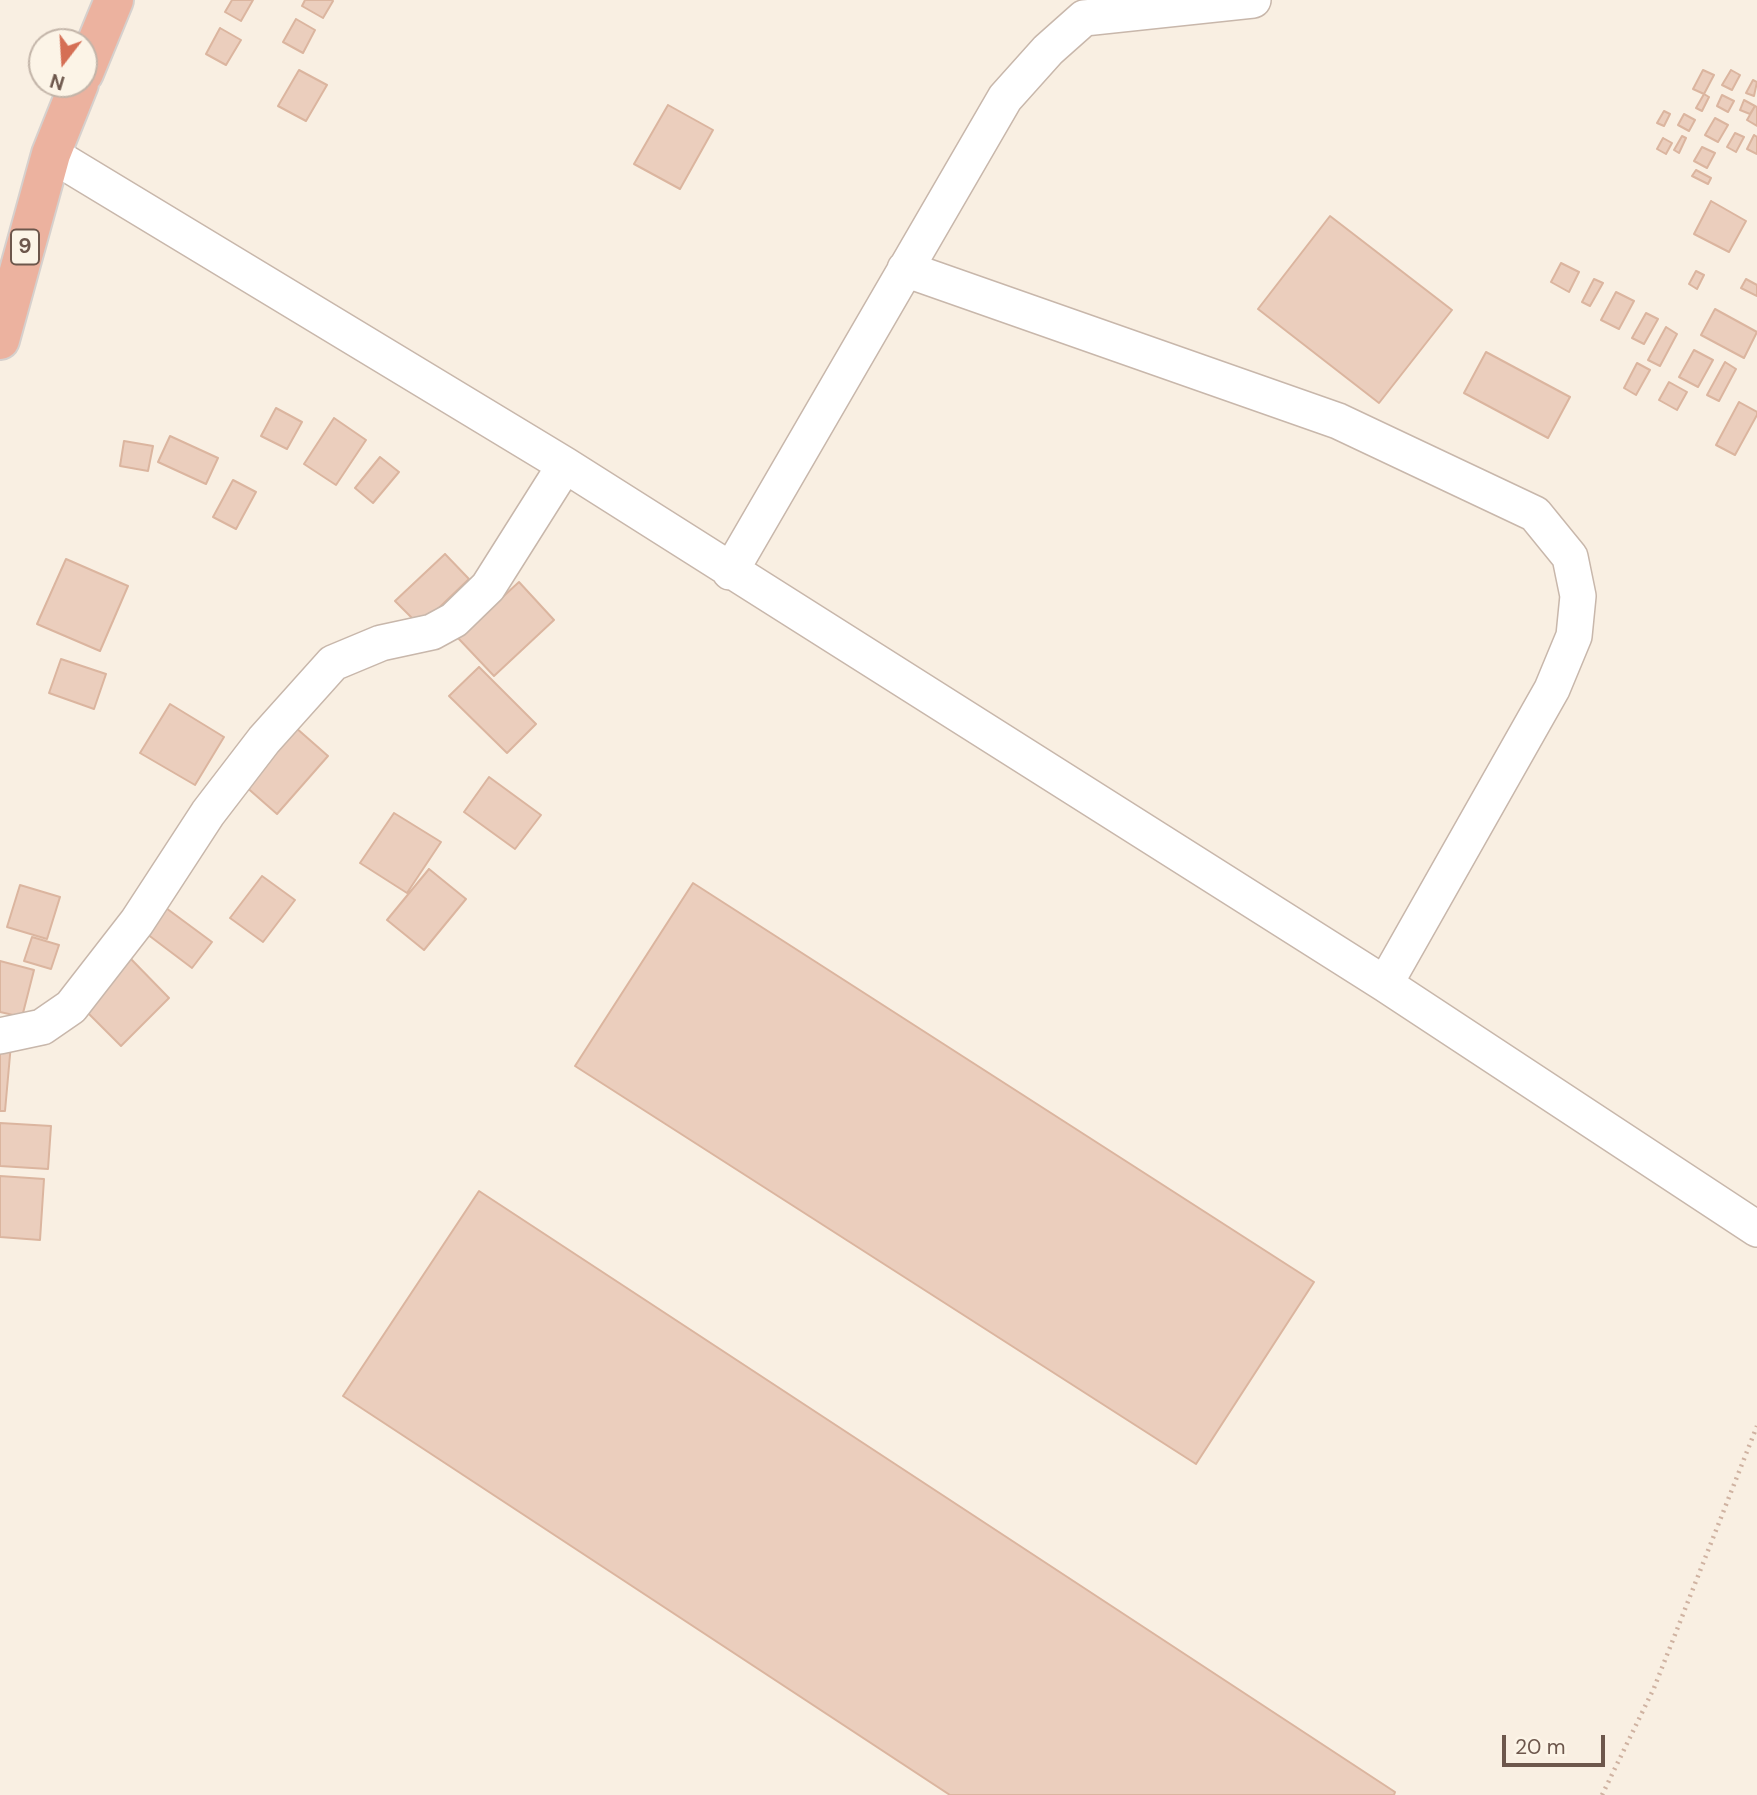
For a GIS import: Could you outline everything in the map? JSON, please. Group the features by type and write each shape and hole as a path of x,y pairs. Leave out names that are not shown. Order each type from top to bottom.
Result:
{"highway":[{"path":"98,39 114,0"},
{"name":"9","path":"0,340 51,154 73,98"}],"street":[{"path":"730,572 1005,98 1048,50 1084,18 1252,0"},
{"path":"51,154 565,465 730,572 1385,984 1757,1229"},
{"path":"905,269 1338,421 1535,514 1570,557 1578,596 1574,636 1552,689 1385,984"},
{"path":"0,1036 42,1027 71,1007 137,922 208,813 264,740 333,663 381,643 432,632 454,620 488,587 565,465"}],"path":[{"path":"1602,1795 1654,1688 1757,1426"}],"building":[{"path":"232,0 253,0 241,21 225,12"},
{"path":"305,0 333,1 323,18 302,6"},
{"path":"296,19 315,30 303,53 283,42"},
{"path":"220,28 241,40 226,65 206,54"},
{"path":"299,70 327,85 306,121 278,106"},
{"path":"1703,70 1714,75 1704,94 1693,89"},
{"path":"1731,70 1740,75 1732,90 1722,85"},
{"path":"1753,80 1757,82 1754,96 1746,93"},
{"path":"1704,94 1709,97 1702,111 1696,108"},
{"path":"1722,95 1734,101 1728,112 1717,106"},
{"path":"1744,100 1755,106 1750,114 1740,110"},
{"path":"668,105 713,130 680,189 634,164"},
{"path":"1755,106 1757,107 1757,126 1747,120"},
{"path":"1664,111 1670,114 1664,126 1657,123"},
{"path":"1684,114 1695,120 1689,131 1678,125"},
{"path":"1715,118 1728,125 1718,142 1705,135"},
{"path":"1735,133 1744,137 1736,152 1727,147"},
{"path":"1754,135 1757,137 1757,154 1747,149"},
{"path":"1682,136 1686,138 1679,153 1674,150"},
{"path":"1663,138 1672,143 1666,154 1657,149"},
{"path":"1702,147 1715,153 1707,168 1694,161"},
{"path":"1696,170 1711,178 1708,184 1692,176"},
{"path":"1711,201 1746,221 1729,252 1694,234"},
{"path":"1330,216 1452,310 1379,403 1258,309"},
{"path":"1561,263 1579,272 1569,292 1551,282"},
{"path":"1696,271 1704,275 1697,289 1689,284"},
{"path":"1594,279 1603,283 1590,306 1582,302"},
{"path":"1746,279 1757,285 1757,296 1741,288"},
{"path":"1616,292 1634,301 1619,329 1601,320"},
{"path":"1715,309 1757,332 1744,358 1701,335"},
{"path":"1646,313 1658,319 1644,344 1632,338"},
{"path":"1666,327 1677,334 1660,366 1648,360"},
{"path":"1694,350 1713,360 1698,387 1679,377"},
{"path":"1486,352 1570,397 1548,438 1464,393"},
{"path":"1725,362 1736,369 1719,401 1707,395"},
{"path":"1637,363 1650,370 1636,395 1624,388"},
{"path":"1669,382 1687,392 1677,410 1659,400"},
{"path":"1739,402 1757,412 1757,415 1735,455 1716,445"},
{"path":"276,408 302,422 287,449 261,436"},
{"path":"334,418 366,440 336,485 304,464"},
{"path":"170,436 218,458 206,484 158,462"},
{"path":"124,441 153,446 148,471 120,466"},
{"path":"380,457 399,472 373,503 355,488"},
{"path":"233,480 256,492 236,529 213,517"},
{"path":"445,554 469,579 420,626 395,601"},
{"path":"66,559 128,586 100,651 37,624"},
{"path":"519,582 554,620 494,676 458,638"},
{"path":"61,659 106,674 94,709 49,693"},
{"path":"479,667 536,724 507,753 449,696"},
{"path":"170,704 224,737 195,785 140,753"},
{"path":"295,727 328,756 277,814 244,785"},
{"path":"489,777 541,815 515,849 464,812"},
{"path":"394,813 441,842 407,893 360,863"},
{"path":"429,869 466,899 424,950 387,920"},
{"path":"262,876 295,900 263,942 230,918"},
{"path":"693,883 1314,1282 1196,1464 575,1066"},
{"path":"20,885 60,897 47,939 7,927"},
{"path":"166,908 212,942 192,968 147,934"},
{"path":"32,937 59,945 51,969 24,961"},
{"path":"129,957 169,998 121,1046 80,1005"},
{"path":"0,961 34,970 22,1017 0,1012"},
{"path":"0,1043 11,1044 5,1111 0,1111"},
{"path":"0,1123 51,1126 48,1169 0,1166"},
{"path":"0,1176 44,1179 40,1240 0,1237"},
{"path":"479,1191 1395,1792 1394,1795 950,1795 343,1396"}]}
